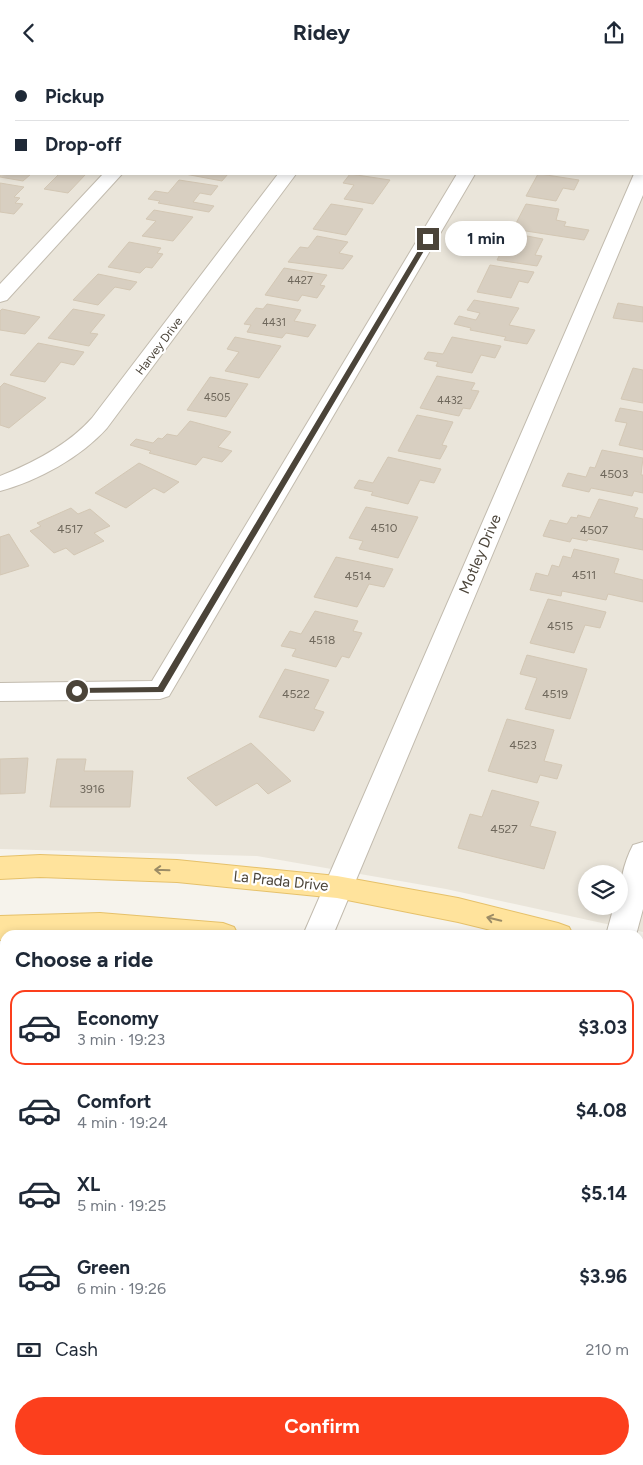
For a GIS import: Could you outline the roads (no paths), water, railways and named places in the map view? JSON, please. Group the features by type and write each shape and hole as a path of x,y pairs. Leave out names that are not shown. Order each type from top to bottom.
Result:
{"main road":[{"name":"La Prada Drive","path":"0,868 40,866 177,871 337,887 458,910 538,930"},
{"path":"0,928 100,925 162,930"}],"street":[{"path":"0,296 112,175"},
{"name":"Harvey Drive","path":"0,484 15,479 62,453 92,431 118,400 286,175"},
{"path":"0,692 160,690 465,175"},
{"name":"Motley Drive","path":"320,930 643,175"},
{"path":"622,930 643,853"}]}
